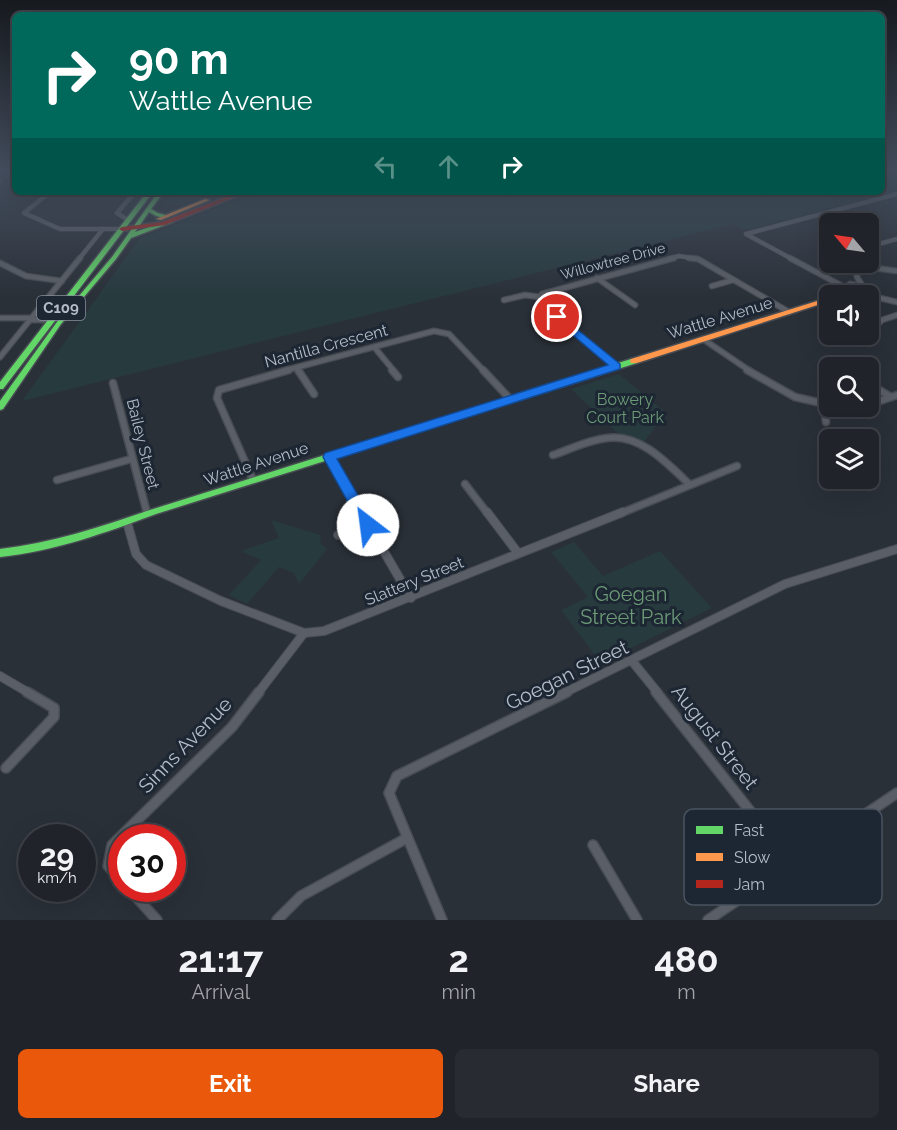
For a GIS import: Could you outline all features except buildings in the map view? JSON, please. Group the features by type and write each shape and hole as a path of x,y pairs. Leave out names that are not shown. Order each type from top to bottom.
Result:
{"main road":[{"name":"C109","path":"0,407 15,388 66,308 135,212"},
{"name":"C109","path":"0,388 52,320 66,308 136,229 148,212"},
{"path":"152,212 169,218"},
{"path":"125,225 148,231 184,212"},
{"path":"136,229 186,212"},
{"name":"Wattle Avenue","path":"0,553 62,544 147,513 819,302"},
{"path":"0,388 15,388"}],"street":[{"path":"25,212 58,229 125,225"},
{"path":"119,212 117,215 125,225"},
{"path":"829,212 746,234 823,276 844,285"},
{"path":"96,228 125,225"},
{"path":"0,357 103,229"},
{"path":"879,244 897,239"},
{"name":"Willowtree Drive","path":"504,300 525,295 540,297 547,291 679,256 698,259 789,312"},
{"path":"0,264 26,276 62,281"},
{"path":"879,268 897,271"},
{"path":"856,273 862,285"},
{"path":"851,285 857,277"},
{"path":"597,278 635,305"},
{"path":"712,286 733,280"},
{"path":"879,294 897,302 879,298"},
{"path":"540,297 539,300 543,304 616,366"},
{"path":"38,310 66,308"},
{"path":"879,324 882,320 897,315"},
{"path":"0,318 52,320"},
{"name":"Nantilla Crescent","path":"253,480 217,398 219,390 434,331 442,331 449,334 510,399"},
{"path":"703,339 786,392 819,402"},
{"path":"375,348 398,377"},
{"path":"297,368 314,394"},
{"name":"Bailey Street","path":"113,382 131,459 147,513"},
{"path":"879,388 894,396"},
{"path":"879,401 894,396"},
{"path":"826,417 826,422"},
{"path":"553,456 611,437 627,440 644,446 658,455 690,485"},
{"path":"329,457 411,598"},
{"path":"57,480 131,459"},
{"name":"Slattery Street","path":"304,633 324,631 411,598 737,466"},
{"path":"465,484 518,554"},
{"path":"127,522 136,554 146,565 221,601 304,633"},
{"path":"338,535 368,525"},
{"name":"Goegan Street","path":"442,920 389,793 397,776 785,584 897,549"},
{"name":"Sinns Avenue","path":"133,824 232,727 304,633"},
{"name":"August Street","path":"632,661 749,809"},
{"path":"0,676 54,708 54,717 6,768"},
{"path":"873,809 897,793"},
{"path":"277,920 301,896 406,838"},
{"path":"593,845 637,920"},
{"path":"141,902 157,920"},
{"path":"708,920 730,905"}],"green space":[{"path":"206,212 815,212 745,230 733,224 22,401 140,238"},
{"name":"Bowery Court Park","path":"619,374 666,413 644,442 620,435 571,389"},
{"path":"271,520 320,535 321,544 327,549 299,584 294,573 279,567 247,604 229,595 261,560 241,551 279,538"},
{"name":"Goegan Street Park","path":"574,542 603,576 660,551 712,608 601,663 561,610 588,597 551,552"}],"traffic: fast":[{"path":"0,387 135,212"},
{"path":"0,407 59,323 114,258 147,212"},
{"path":"152,212 167,216"},
{"path":"131,236 171,221"},
{"path":"0,553 20,551 78,538 153,512 634,361"}],"traffic: slow":[{"path":"159,219 177,212"},
{"path":"634,361 819,302"}],"traffic: jam":[{"path":"122,229 163,224 194,212"}],"route":[{"path":"368,525 329,457 616,366 557,317"}]}
